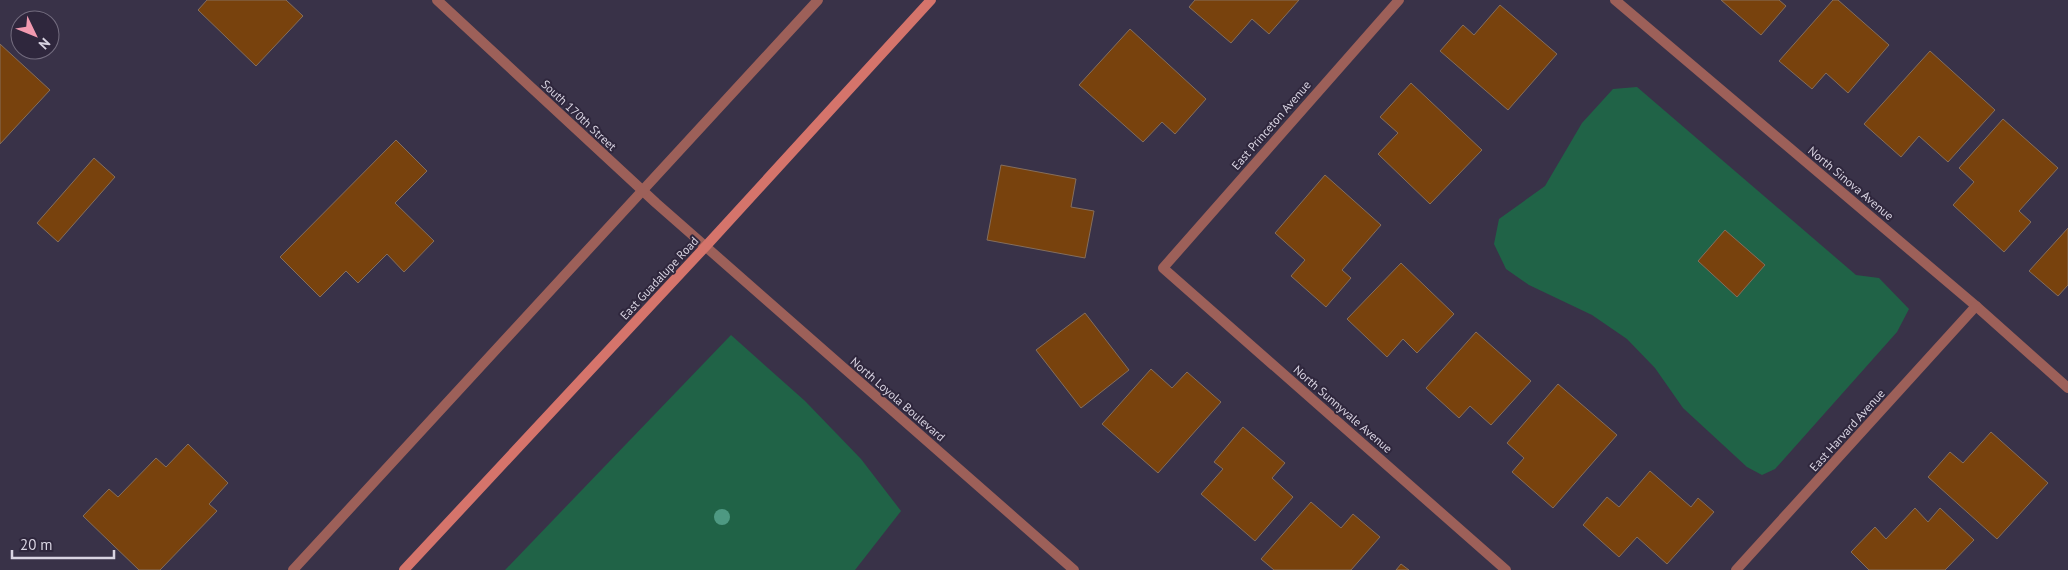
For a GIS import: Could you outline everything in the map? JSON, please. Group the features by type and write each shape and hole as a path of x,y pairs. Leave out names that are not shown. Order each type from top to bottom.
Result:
{"main road":[{"name":"East Guadalupe Road","path":"404,570 706,246 931,0"}],"street":[{"name":"South 170th Street","path":"436,0 706,246"},
{"path":"293,570 818,0"},
{"name":"East Princeton Avenue","path":"1163,268 1399,0"},
{"name":"North Sinova Avenue","path":"1615,0 1976,306 2068,388"},
{"name":"North Loyola Boulevard","path":"706,246 1074,570"},
{"name":"North Sunnyvale Avenue","path":"1163,268 1506,570"},
{"name":"East Harvard Avenue","path":"1736,570 1976,306"}],"green space":[{"path":"1637,87 1856,275 1879,278 1909,309 1897,332 1775,469 1762,475 1747,467 1683,408 1655,368 1627,339 1592,315 1529,285 1506,269 1494,244 1499,219 1545,186 1582,123 1613,89"},
{"path":"731,335 805,401 861,459 901,511 855,570 505,570"}],"building":[{"path":"207,0 286,0 303,16 256,66 198,10"},
{"path":"1195,0 1299,0 1269,34 1252,19 1231,43 1189,7"},
{"path":"1721,0 1779,0 1786,6 1761,35"},
{"path":"1833,0 1838,0 1889,45 1848,93 1826,73 1812,89 1779,61"},
{"path":"1500,5 1557,54 1508,110 1440,51 1463,25 1474,35"},
{"path":"1130,29 1206,99 1175,134 1162,122 1143,142 1079,85"},
{"path":"0,44 10,53 10,60 17,60 50,90 0,144"},
{"path":"1930,51 1995,110 1948,162 1919,136 1901,157 1864,124"},
{"path":"1411,83 1482,150 1430,204 1378,154 1398,133 1380,117"},
{"path":"2003,119 2058,168 2019,211 2031,222 2004,252 1953,205 1974,182 1959,168"},
{"path":"396,140 427,171 395,203 434,241 404,272 387,254 358,283 346,271 320,297 280,257"},
{"path":"94,158 115,177 58,242 37,223"},
{"path":"1001,165 1076,179 1071,207 1094,211 1085,258 987,240"},
{"path":"1325,175 1381,225 1342,270 1351,278 1326,307 1291,276 1305,260 1275,233"},
{"path":"2068,228 2068,285 2058,296 2029,271"},
{"path":"1725,230 1765,265 1737,297 1698,261"},
{"path":"1401,263 1454,314 1417,353 1403,339 1387,357 1347,319"},
{"path":"1085,313 1129,370 1081,408 1036,350"},
{"path":"1476,332 1531,381 1491,425 1470,406 1459,418 1426,388"},
{"path":"1151,369 1172,388 1187,372 1221,402 1158,473 1102,424"},
{"path":"1558,384 1617,435 1553,508 1512,472 1524,458 1507,443"},
{"path":"1243,427 1285,463 1272,478 1293,497 1255,541 1201,494 1223,469 1214,462"},
{"path":"1991,432 2048,483 1997,539 1928,477 1950,452 1963,463"},
{"path":"188,444 228,483 209,504 217,511 160,570 139,570 83,516 109,489 118,497 156,458 166,467"},
{"path":"1650,471 1691,507 1698,498 1714,512 1667,564 1637,537 1619,557 1583,525 1607,497 1619,507"},
{"path":"1311,502 1341,528 1353,514 1380,537 1351,570 1274,570 1261,559"},
{"path":"1915,508 1928,522 1940,508 1974,540 1945,570 1869,570 1851,552 1875,527 1886,539"},
{"path":"1401,564 1409,570 1396,570"}]}
